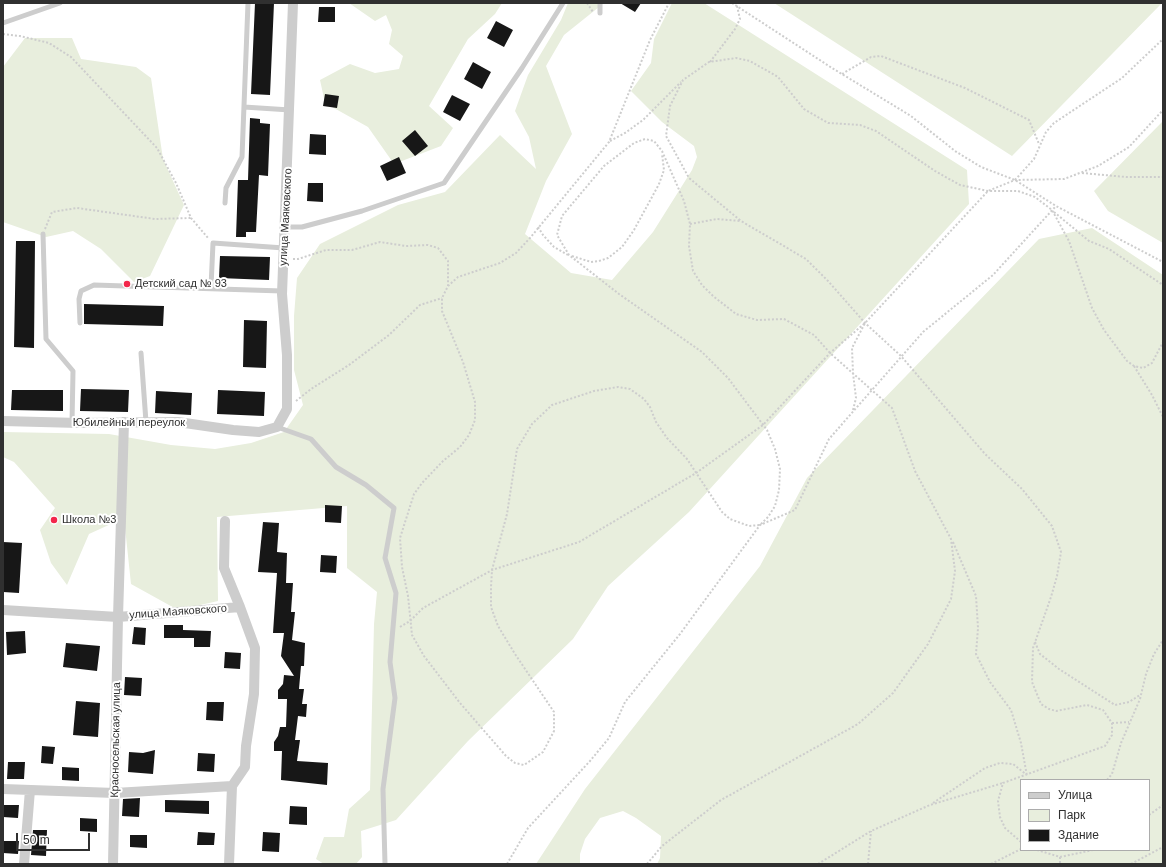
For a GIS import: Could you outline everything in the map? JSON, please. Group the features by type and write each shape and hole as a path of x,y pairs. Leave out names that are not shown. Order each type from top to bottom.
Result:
{"street":[{"name":"улица Маяковского","path":"277,428 287,409 287,355 282,291 293,3"},
{"name":"Юбилейный переулок","path":"3,420 72,423 178,422 233,430 259,432 277,428"},
{"name":"улица Маяковского","path":"124,422 118,617 240,607"},
{"name":"улица Маяковского","path":"225,521 224,568 255,648 254,694 246,746 245,767 232,786"},
{"path":"3,610 118,617"},
{"name":"Красносельская улица","path":"113,864 118,617"},
{"path":"3,789 115,793 232,786 229,864"},
{"path":"24,864 30,790"}],"lane":[{"path":"3,23 60,3"},
{"path":"225,203 226,188 242,157 248,3"},
{"path":"285,227 302,228 362,211 444,183 522,68 563,3"},
{"path":"600,3 600,13"},
{"path":"244,107 290,110"},
{"path":"43,234 46,339 73,371 72,423"},
{"path":"211,288 213,243 284,248"},
{"path":"80,323 79,299 81,291 94,285 282,291"},
{"path":"141,353 146,422"},
{"path":"277,428 311,439 336,467 366,485 394,508 385,558 396,593 390,662 395,698 383,789 385,864"}],"path":[{"path":"669,3 650,40 609,142 516,253 500,263 458,277 448,286 442,298 442,311 463,362 475,402 475,420 469,434 460,447 443,460 414,494 402,531 400,538 402,567 408,596 412,635 424,656 497,746 515,763 524,765 532,761 549,743 554,731 554,712 514,654 498,626 491,606 492,570 507,514 517,450 532,424 552,405 594,391 618,387 630,389 647,403 664,433 687,459 722,512 730,519 749,526 760,525 795,510 829,439 923,332 993,275 1056,206"},
{"path":"732,3 842,74 911,116 955,151 981,167 1015,180 1056,206 1163,262"},
{"path":"609,142 643,120 683,80 710,62 738,24 740,18 737,6"},
{"path":"3,34 20,36 49,43 71,57 157,148 176,183 191,218 213,243"},
{"path":"1015,180 1034,159 1046,132 1054,123 1122,78 1163,39"},
{"path":"842,74 870,58 882,56 965,88 1029,120 1040,144"},
{"path":"710,62 736,58 750,61 778,77 804,109 815,117 828,123 860,125 876,131 935,171 960,185 988,191 1018,191 1035,197 1089,241 1109,249 1163,285"},
{"path":"683,80 670,106 666,136 689,178 741,221 806,259 828,281 865,323 901,356 985,454 1022,489 1052,526 1061,552 1057,576 1033,648 1032,682 1041,704 1049,709 1056,711 1087,705 1103,710 1112,723 1112,735 1105,746 1027,776 930,805 871,831 818,864"},
{"path":"395,630 410,621 423,608 492,570 579,542 696,473 763,425 830,353 865,323 988,191 1015,180 1064,179 1098,166 1129,147 1163,110"},
{"path":"662,151 664,170 659,184 634,230 622,247 608,258 599,261 591,262 569,256 557,235 562,216 604,166 634,143 645,139 654,142 662,151 684,201 690,224 689,246 693,271 713,296 736,314 757,320 784,319 799,325 814,335 830,353 892,408 915,471 951,539 976,596 978,628 976,654 990,682 1011,710 1021,743 1027,776"},
{"path":"1081,173 1126,177 1163,177"},
{"path":"43,234 52,212 77,208 155,219 191,218"},
{"path":"1052,210 1069,241 1092,308 1104,330 1127,361 1134,366 1152,394 1163,416"},
{"path":"690,224 717,219 741,221"},
{"path":"506,864 528,828 609,738 625,702 680,634 760,525 768,517 775,506 779,490 780,469 775,449 763,425 728,378 702,352 625,298 569,256 554,247 538,227"},
{"path":"284,259 298,259 326,250 352,250 380,242 406,246 428,244 438,248 448,261 448,286"},
{"path":"287,409 310,389 348,365 389,335 420,305 442,298"},
{"path":"853,412 856,398 852,348 865,323"},
{"path":"1134,366 1143,368 1152,363 1163,342"},
{"path":"647,864 662,846 721,800 858,724 894,693 928,644 951,599 955,571 951,539"},
{"path":"1108,779 1112,774 1129,722 1141,694 1146,674 1163,640"},
{"path":"1035,642 1040,654 1059,669 1115,705 1129,702 1141,694"},
{"path":"1112,723 1129,722"},
{"path":"930,805 984,768 1000,763 1012,764 1027,776"},
{"path":"1003,783 998,801 1000,817 1005,828 1020,841"},
{"path":"1150,814 1163,805"},
{"path":"868,864 871,831"},
{"path":"1130,864 1163,847"},
{"path":"991,864 1020,850"},
{"path":"1040,851 1060,857 1088,851"},
{"path":"1060,857 1060,864"}],"green space":[{"path":"349,3 502,3 495,14 468,39 429,106 453,128 441,146 394,164 368,127 325,103 320,80 350,64 375,73 399,69 403,56 389,44 392,30 386,15 375,21"},
{"path":"568,3 604,3 564,35 546,66 572,134 546,181 525,234 571,273 612,280 653,232 692,170 697,157 694,146 662,122 631,91 651,63 654,39 672,3 704,3 967,170 969,204 689,512 608,586 573,639 468,741 396,820 361,831 362,857 356,864 324,864 316,859 324,837 344,837 349,809 370,790 374,624 377,592 347,568 347,506 217,517 218,601 178,610 131,584 124,518 89,534 67,585 51,563 40,530 55,508 14,462 3,457 3,432 109,434 171,445 215,449 251,443 284,432 303,405 294,370 294,316 297,278 320,244 398,205 445,192 500,135 536,169 529,137 515,111 528,75 561,20"},
{"path":"774,3 1162,3 1012,156"},
{"path":"25,38 72,38 81,59 136,67 151,78 163,159 184,205 150,276 134,282 101,249 73,231 46,237 3,222 3,67"},
{"path":"1163,121 1163,243 1108,211 1094,191"},
{"path":"1092,228 1163,275 1163,864 657,864 660,858 661,836 636,818 623,811 600,818 585,839 580,854 580,864 536,864 585,789 760,566 807,478 1039,239"}],"building":[{"path":"255,3 274,3 270,95 251,94"},
{"path":"620,3 641,3 635,12"},
{"path":"319,7 335,7 335,22 318,22"},
{"path":"496,21 513,30 504,47 487,38"},
{"path":"473,62 491,72 482,89 464,79"},
{"path":"325,94 339,96 337,108 323,106"},
{"path":"452,95 470,104 460,121 443,112"},
{"path":"250,118 260,119 260,123 270,124 268,176 259,175 256,232 246,232 246,237 236,237 238,180 248,180"},
{"path":"415,130 428,146 415,156 402,141"},
{"path":"310,134 326,135 326,155 309,154"},
{"path":"399,157 406,173 387,181 380,166"},
{"path":"308,183 323,183 323,202 307,201"},
{"path":"16,241 35,241 34,348 14,347"},
{"path":"220,256 270,257 269,280 219,278"},
{"path":"84,304 164,306 163,326 84,324"},
{"path":"244,320 267,321 266,368 243,367"},
{"path":"81,389 129,390 128,412 80,411"},
{"path":"12,390 63,390 63,411 11,410"},
{"path":"218,390 265,392 264,416 217,414"},
{"path":"156,391 192,393 191,415 155,413"},
{"path":"325,505 342,506 341,523 325,522"},
{"path":"263,522 279,523 277,552 287,553 286,583 293,583 291,612 295,612 292,640 305,643 304,666 301,666 299,689 304,689 302,704 307,704 306,717 298,716 295,740 300,740 297,761 328,763 327,785 281,780 282,751 274,751 274,742 278,736 280,727 286,727 287,699 278,699 278,690 283,684 284,675 294,676 281,656 284,633 273,633 277,573 258,572"},
{"path":"3,542 22,543 19,593 3,592"},
{"path":"321,555 337,556 336,573 320,572"},
{"path":"164,625 183,625 183,630 211,631 210,647 194,647 194,638 164,638"},
{"path":"134,627 146,628 145,645 132,644"},
{"path":"25,631 26,653 7,655 6,632"},
{"path":"66,643 100,646 97,671 63,667"},
{"path":"225,652 241,653 240,669 224,668"},
{"path":"125,677 142,678 141,696 124,695"},
{"path":"76,701 100,703 98,737 73,735"},
{"path":"207,702 224,702 223,721 206,720"},
{"path":"42,746 55,747 53,764 41,763"},
{"path":"155,750 153,774 128,772 129,752 143,753"},
{"path":"198,753 215,754 214,772 197,771"},
{"path":"8,762 25,762 24,779 7,779"},
{"path":"62,767 79,768 79,781 62,780"},
{"path":"140,798 139,817 122,816 123,799"},
{"path":"165,800 209,801 209,814 165,812"},
{"path":"3,805 19,805 18,818 3,817"},
{"path":"290,806 307,807 307,825 289,824"},
{"path":"80,818 97,819 97,832 80,831"},
{"path":"33,830 47,830 46,856 31,855"},
{"path":"198,832 215,833 214,845 197,845"},
{"path":"263,832 280,833 279,852 262,851"},
{"path":"130,835 147,835 147,848 130,847"},
{"path":"3,841 19,841 18,854 3,853"}],"place":[{"name":"Детский сад № 93","path":"127,284"},
{"name":"Школа №3","path":"54,520"}]}
